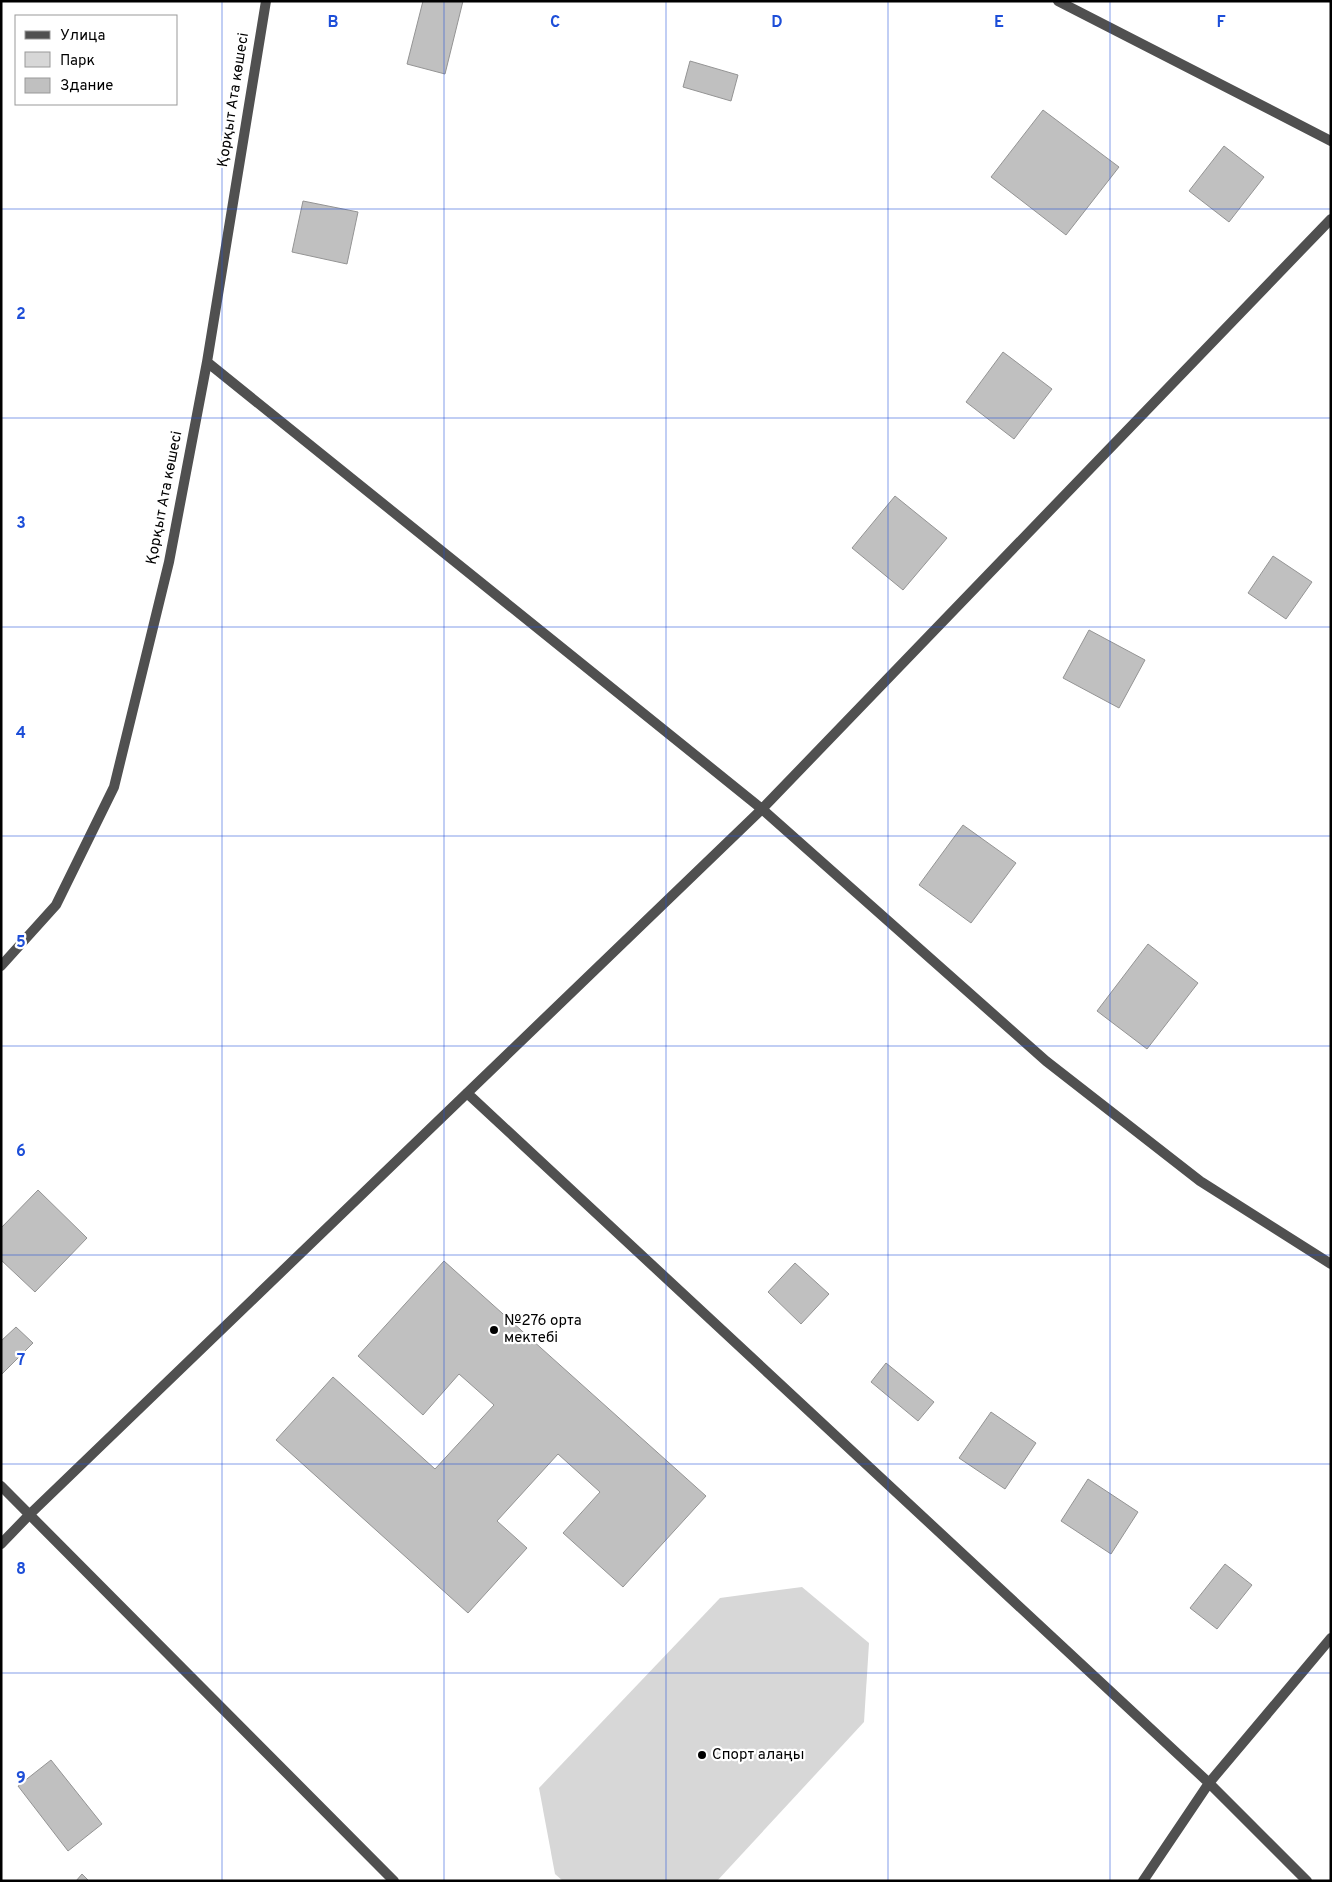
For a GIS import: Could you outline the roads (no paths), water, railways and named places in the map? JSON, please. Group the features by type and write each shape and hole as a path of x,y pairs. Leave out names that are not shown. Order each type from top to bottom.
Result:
{"street":[{"name":"Қорқыт Ата көшесі","path":"1,966 56,905 114,787 169,562 207,362 266,1"},
{"path":"1058,1 1331,142"},
{"path":"1,1544 762,809 1331,219"},
{"path":"207,362 762,809 1046,1061 1200,1181 1331,1264"},
{"path":"467,1093 1209,1782 1307,1881"},
{"path":"1,1486 394,1881"},
{"path":"1142,1881 1209,1782 1331,1638"}],"place":[{"name":"№276 орта мектебі","path":"494,1330"},
{"name":"Спорт алаңы","path":"702,1755"}]}
